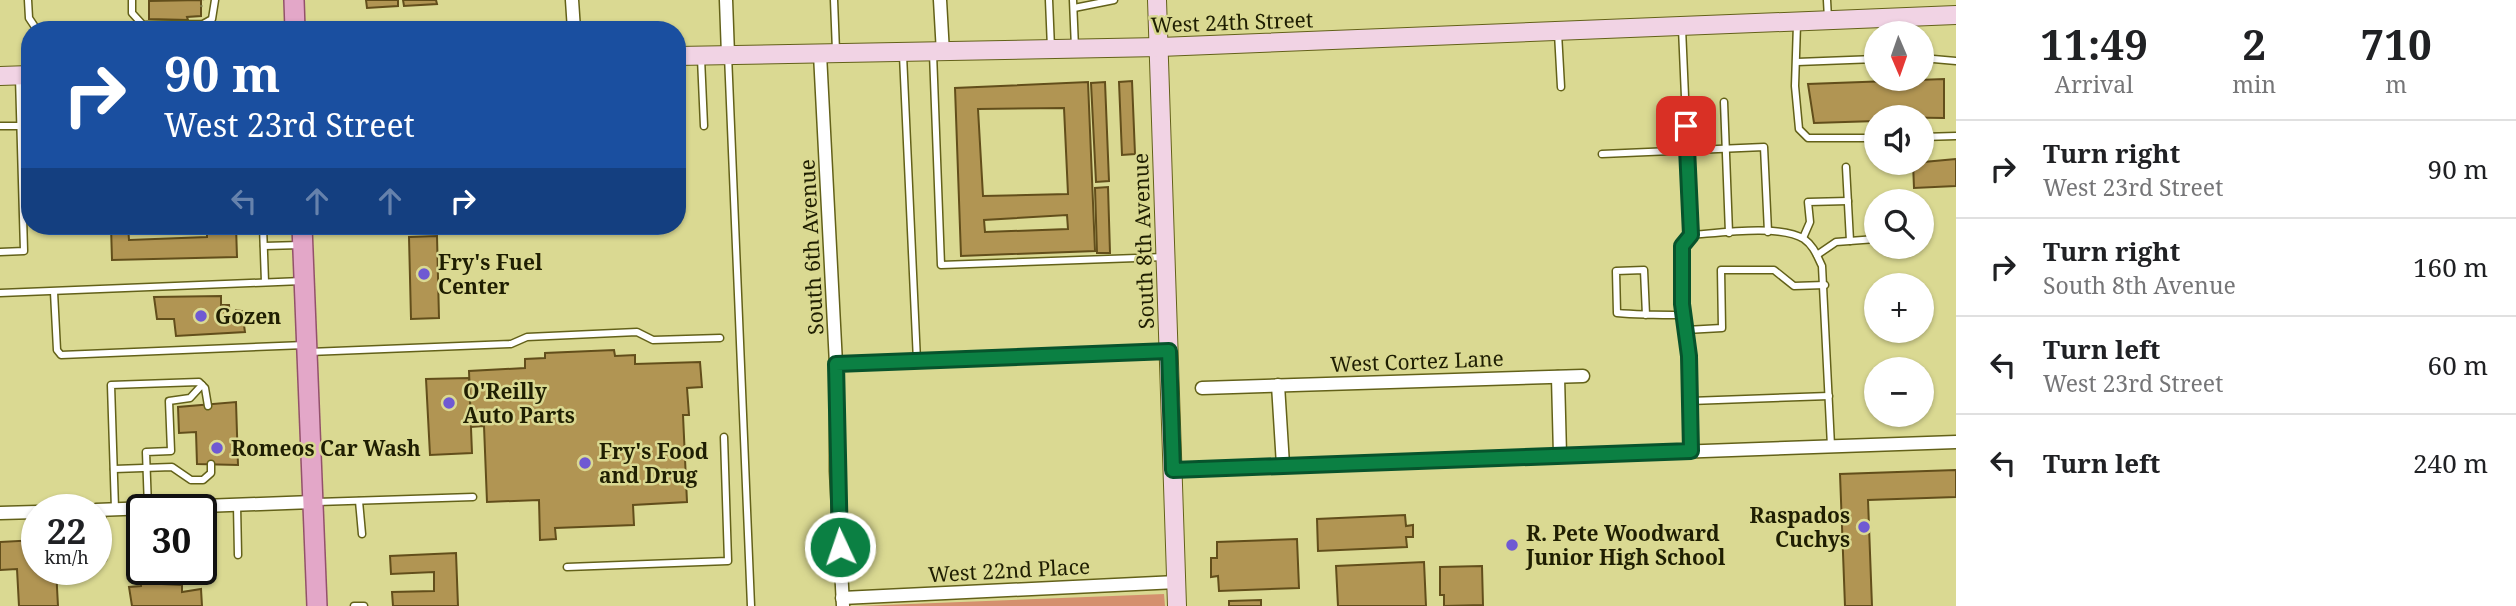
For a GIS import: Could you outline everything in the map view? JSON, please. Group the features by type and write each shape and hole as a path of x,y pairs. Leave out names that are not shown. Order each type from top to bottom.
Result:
{"main road":[{"path":"295,0 295,21"},
{"name":"South 8th Avenue","path":"1157,0 1177,606"},
{"name":"West 24th Street","path":"686,56 1075,50 1682,28 1956,15"},
{"path":"0,76 21,75"},
{"path":"302,236 317,606"}],"street":[{"path":"572,0 573,21"},
{"path":"726,0 728,55"},
{"path":"938,53 940,0"},
{"name":"South 6th Avenue","path":"828,54 836,471 842,602"},
{"path":"836,364 1169,351"},
{"name":"West Cortez Lane","path":"1202,388 1583,376"},
{"path":"1558,377 1560,455"},
{"path":"1278,385 1283,465"},
{"path":"1173,470 1956,442"},
{"path":"217,506 313,502"},
{"path":"0,513 21,512"},
{"name":"West 22nd Place","path":"842,602 1177,582"}],"lane":[{"path":"28,0 31,21"},
{"path":"132,0 132,13 139,21"},
{"path":"208,21 212,19 215,0"},
{"path":"828,54 834,0"},
{"path":"1049,0 1051,50"},
{"path":"1073,0 1075,50"},
{"path":"1074,8 1114,0"},
{"path":"1827,0 1829,21"},
{"path":"1797,22 1799,129 1808,138 1864,138"},
{"path":"1682,28 1691,235 1682,246 1691,451"},
{"path":"1558,32 1561,87"},
{"path":"903,53 917,361"},
{"path":"938,53 942,265 1166,257"},
{"path":"728,55 751,606"},
{"path":"701,56 704,126"},
{"path":"1934,57 1945,57 1956,61"},
{"path":"1797,62 1864,59"},
{"path":"1724,102 1729,233"},
{"path":"0,126 21,126"},
{"path":"1934,137 1956,136"},
{"path":"1602,154 1764,147 1768,232"},
{"path":"1846,167 1850,241"},
{"path":"1803,238 1810,222 1808,202 1848,201"},
{"path":"1691,235 1768,232 1803,238 1817,255 1825,285 1831,448"},
{"path":"0,252 24,251 24,235"},
{"path":"263,235 265,282"},
{"path":"264,246 302,236"},
{"path":"1817,255 1836,242 1864,240"},
{"path":"1646,315 1644,270 1616,271 1617,313 1646,315 1684,315"},
{"path":"1686,330 1722,328 1721,270 1774,270 1794,286 1825,285"},
{"path":"0,293 304,281"},
{"path":"54,292 57,350 61,355 511,344 527,337 637,332 653,341 720,338"},
{"path":"108,494 114,469 111,385 191,381 202,385"},
{"path":"202,385 208,406"},
{"path":"147,494 146,452 170,452 169,401 190,398 202,385"},
{"path":"1690,401 1829,396"},
{"path":"567,567 728,561 724,437"},
{"path":"114,469 172,467 191,480 203,480 211,473 211,464"},
{"path":"313,502 473,497"},
{"path":"359,501 362,534"},
{"path":"237,505 238,555"},
{"path":"354,606 363,606"}],"path":[{"path":"201,7 202,0"}],"shaded area":[{"path":"1164,594 1165,606 859,606"}],"building":[{"path":"201,0 201,16 187,17 188,20 149,19 149,1"},
{"path":"366,0 398,0 398,6 367,8"},
{"path":"403,0 436,0 437,4 404,6"},
{"path":"1934,79 1944,79 1944,118 1934,118 1934,105 1864,105 1864,121 1814,123 1808,84 1864,82 1864,91 1934,91"},
{"path":"1132,81 1135,154 1122,155 1119,82"},
{"path":"1088,82 1095,251 961,256 955,88","holes":["1064,108 1068,194 983,196 978,109","1067,215 1068,229 985,232 984,220"]},
{"path":"1105,82 1109,181 1096,182 1091,83"},
{"path":"1956,159 1956,186 1914,188 1913,175 1934,175 1934,161"},
{"path":"1108,187 1110,253 1097,253 1095,188"},
{"path":"111,235 129,235 129,240 236,235 237,257 112,260"},
{"path":"437,236 439,318 411,319 409,237"},
{"path":"221,296 221,305 229,305 230,320 236,310 242,311 245,332 176,336 174,319 157,319 154,297"},
{"name":"Fry's Food and Drug","path":"614,350 615,356 635,355 635,364 700,362 702,387 687,388 689,415 683,415 687,502 633,505 634,525 555,528 556,539 540,540 539,500 487,502 484,426 471,427 469,371 525,368 525,359 545,358 545,353"},
{"name":"O'Reilly Auto Parts","path":"469,378 472,453 430,455 426,379"},
{"name":"Romeos Car Wash","path":"236,402 238,465 197,464 196,432 179,433 178,407"},
{"path":"1956,470 1956,497 1868,500 1872,606 1845,606 1840,474"},
{"path":"1405,515 1406,526 1413,525 1413,537 1406,537 1407,547 1318,551 1317,519"},
{"path":"1297,539 1299,588 1219,591 1218,576 1211,577 1211,558 1217,558 1217,542"},
{"path":"21,541 21,585 57,585 58,606 19,606 17,569 0,570 0,542"},
{"path":"456,553 458,606 393,606 392,592 434,591 434,572 391,574 390,556"},
{"path":"1424,562 1426,606 1338,606 1336,566"},
{"path":"1482,566 1483,605 1444,606 1444,595 1440,595 1440,567"},
{"path":"182,585 182,592 201,589 202,606 132,606 129,587"},
{"path":"1261,600 1261,606 1229,606 1229,601"}],"place":[{"name":"Fry's Fuel Center","path":"424,274"},
{"name":"Gozen","path":"201,316"},
{"name":"O'Reilly Auto Parts","path":"449,403"},
{"name":"Romeos Car Wash","path":"217,448"},
{"name":"Fry's Food and Drug","path":"585,463"},
{"name":"Raspados Cuchys","path":"1864,527"},
{"name":"R. Pete Woodward Junior High School","path":"1512,545"}],"route":[{"path":"840,547 836,471 836,364 1169,351 1173,470 1691,451 1689,356 1682,304 1682,246 1691,235 1686,126"}]}
